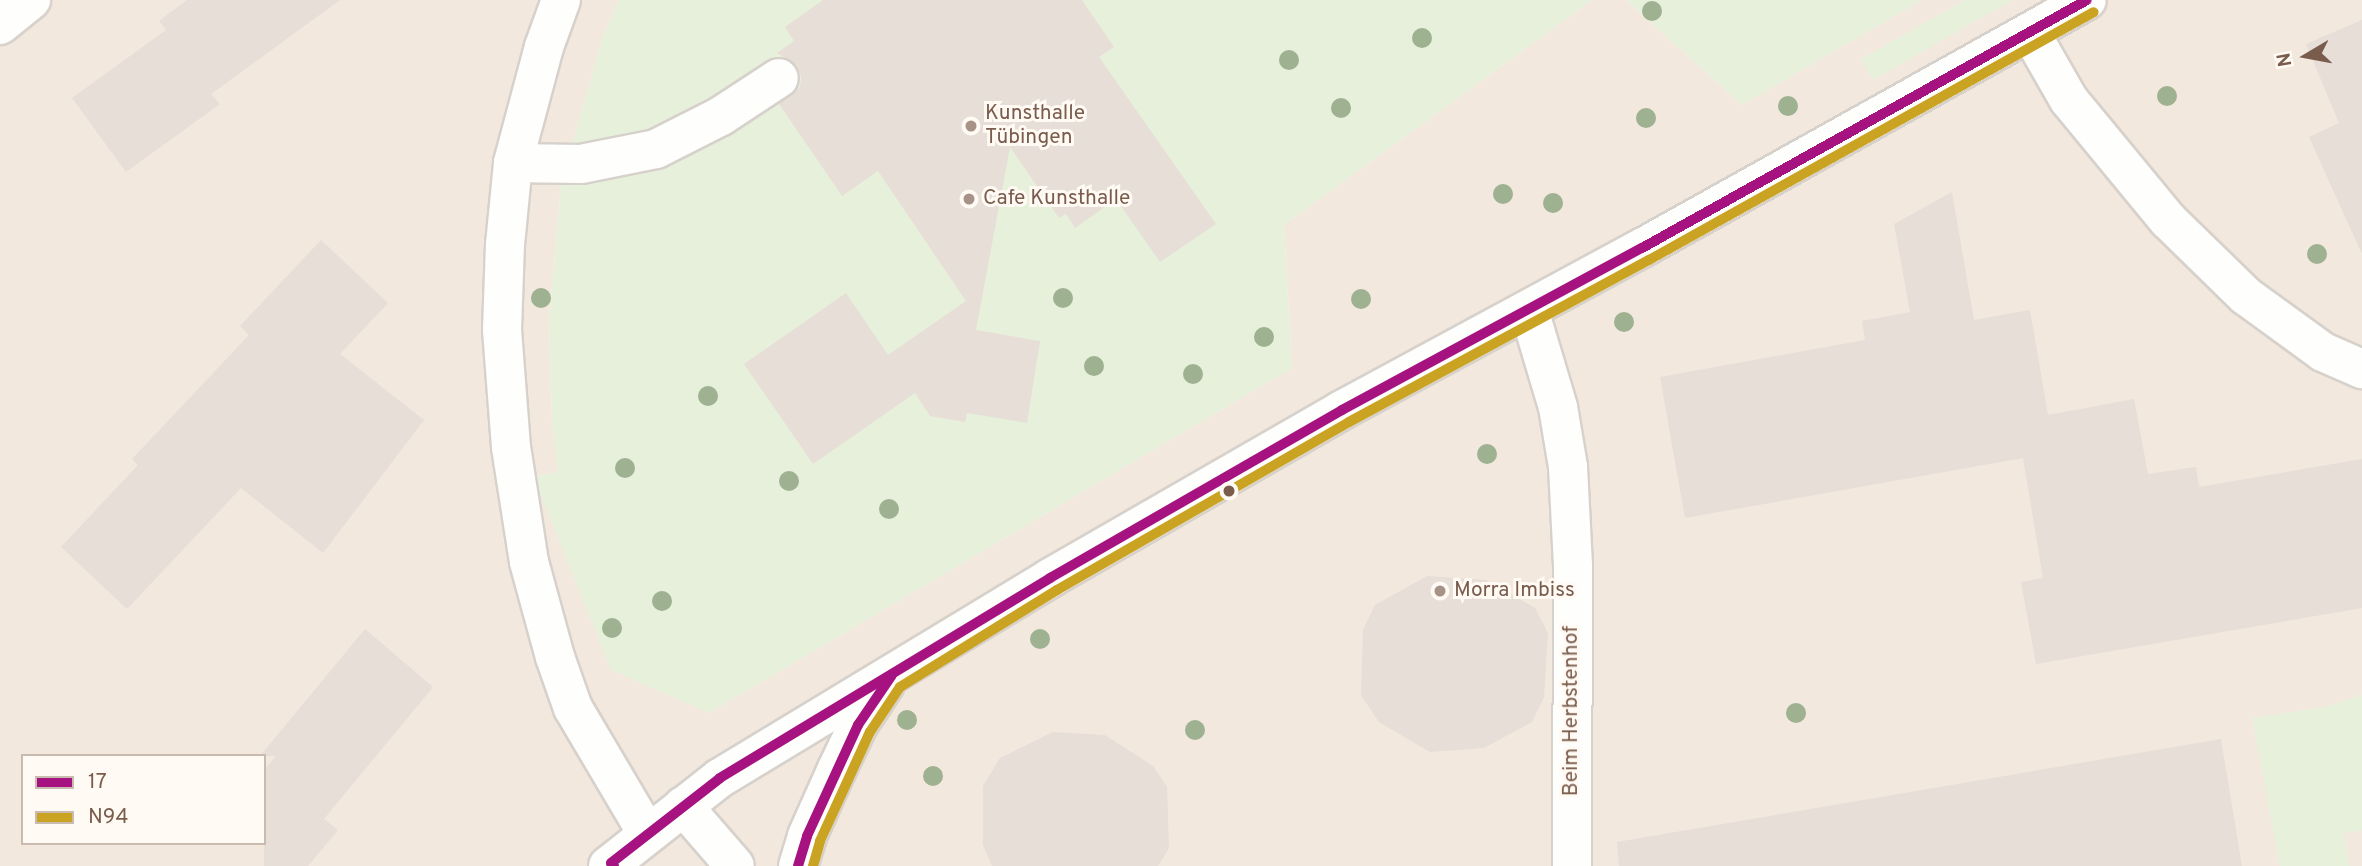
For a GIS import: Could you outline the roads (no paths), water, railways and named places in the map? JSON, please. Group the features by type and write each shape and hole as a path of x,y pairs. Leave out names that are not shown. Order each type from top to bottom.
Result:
{"street":[{"path":"0,25 31,0"},
{"path":"561,0 544,47 513,163 505,244 502,330 511,447 529,562 555,657 573,708 647,834"},
{"path":"611,865 683,806 766,749 890,677 1050,578 1331,416 1530,310 2087,0"},
{"path":"2030,32 2069,100 2168,220 2246,296 2323,352 2362,369"},
{"path":"513,163 581,164 656,149 721,116 779,78"},
{"name":"Beim Herbstenhof","path":"1530,310 1558,407 1568,467 1573,566 1572,866"},
{"path":"798,866 807,836 858,725 890,677"},
{"path":"683,806 735,866"}],"place":[{"name":"Kunsthalle Tübingen","path":"971,126"},
{"name":"Cafe Kunsthalle","path":"969,199"},
{"name":"Morra Imbiss","path":"1440,591"}]}
